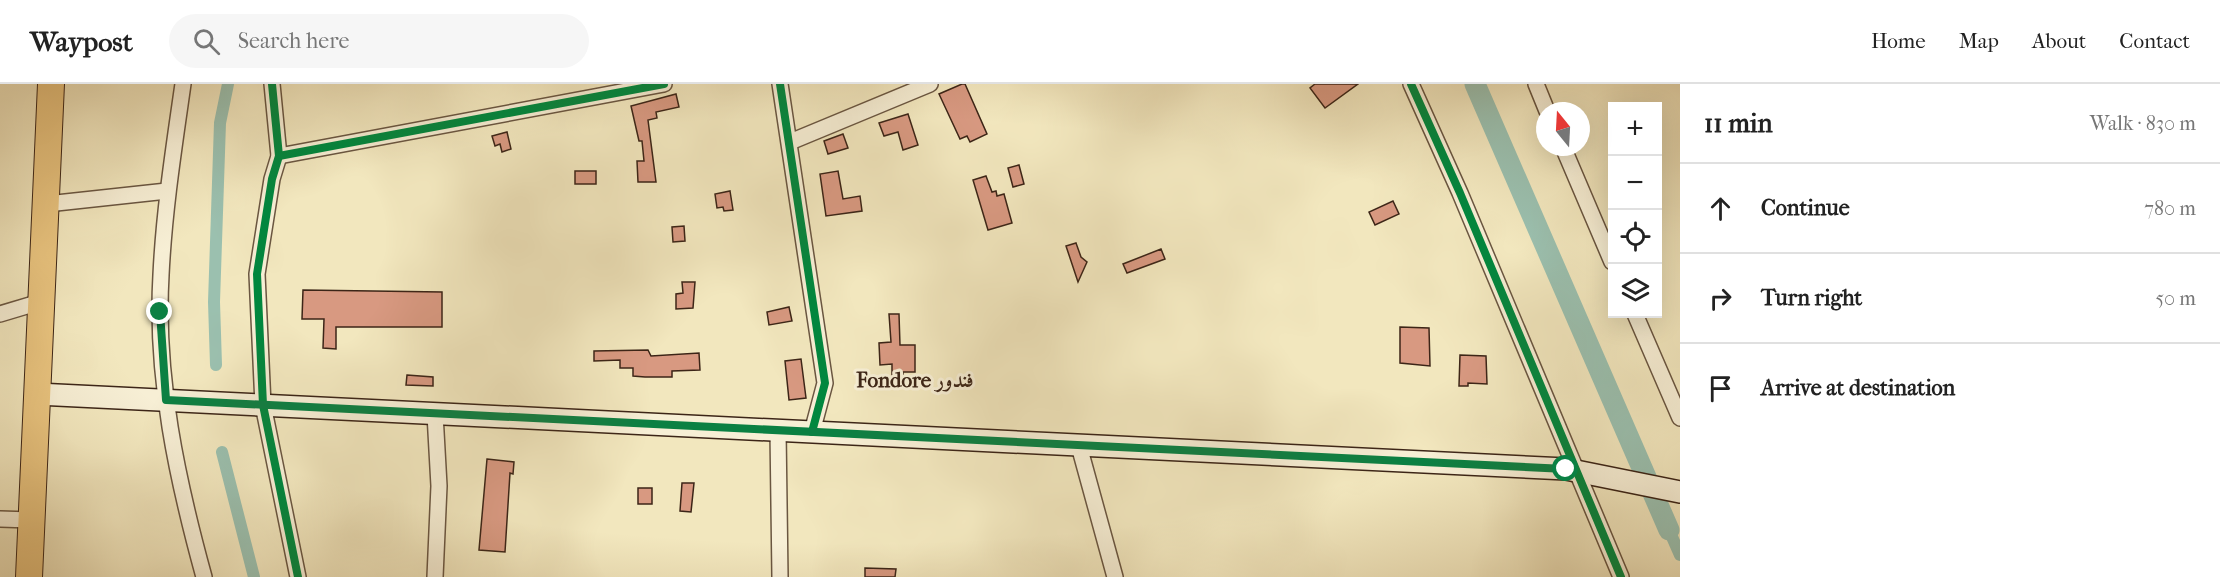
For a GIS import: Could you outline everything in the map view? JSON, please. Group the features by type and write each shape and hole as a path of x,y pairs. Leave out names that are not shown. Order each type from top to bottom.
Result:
{"highway":[{"path":"29,577 51,84"}],"main road":[{"path":"37,394 1587,472 1680,492"}],"street":[{"path":"183,84 168,191 160,312 166,400 180,492 204,577"},
{"path":"272,84 279,156 272,179 257,274 263,405 298,577"},
{"path":"279,156 664,84"},
{"path":"780,84 825,383 812,432"},
{"path":"790,142 930,84"},
{"path":"1411,84 1587,472 1622,577"},
{"path":"1536,84 1543,102"},
{"path":"1567,156 1608,253"},
{"path":"46,204 168,191"},
{"path":"0,314 40,302"},
{"path":"1637,318 1680,418"},
{"path":"435,414 439,486 435,577"},
{"path":"778,431 780,577"},
{"path":"1079,446 1115,577"},
{"path":"0,519 31,520"}],"building":[{"path":"965,84 987,134 970,142 967,136 960,139 939,94"},
{"path":"1315,84 1358,84 1325,108 1310,88"},
{"path":"676,94 679,107 656,112 657,118 648,120 656,182 638,182 637,161 644,161 642,141 639,141 631,106"},
{"path":"908,114 918,145 903,150 898,132 884,136 879,123"},
{"path":"507,132 511,149 502,152 500,144 495,146 492,136"},
{"path":"843,134 848,148 828,154 824,141"},
{"path":"1019,165 1024,184 1013,187 1008,168"},
{"path":"575,171 596,171 596,184 575,184"},
{"path":"838,171 843,199 860,196 862,211 826,216 820,174"},
{"path":"986,176 992,192 996,191 997,196 1004,194 1012,223 988,230 973,180"},
{"path":"730,191 733,210 724,211 723,207 717,208 715,194"},
{"path":"1393,201 1399,214 1375,225 1369,212"},
{"path":"684,226 685,241 673,242 672,227"},
{"path":"1076,243 1081,257 1087,262 1078,282 1066,246"},
{"path":"1161,249 1165,259 1127,273 1123,264"},
{"path":"682,282 695,282 693,308 676,309 676,294 683,293"},
{"path":"303,290 442,292 442,327 336,327 336,349 323,348 324,319 302,319"},
{"path":"789,307 792,321 769,325 767,312"},
{"path":"889,314 899,314 900,345 915,345 915,372 903,372 903,380 892,381 892,364 880,365 879,343 891,342"},
{"path":"1400,327 1429,328 1430,366 1400,363"},
{"path":"648,350 651,356 699,353 700,370 672,371 672,377 633,376 633,368 620,368 620,360 594,361 594,351"},
{"path":"1460,355 1486,356 1487,384 1468,383 1468,386 1459,386"},
{"path":"801,359 806,398 789,400 785,361"},
{"path":"407,375 433,377 433,386 406,385"},
{"path":"487,459 514,462 513,474 510,473 505,552 479,550"},
{"path":"682,483 694,483 691,512 680,511"},
{"path":"638,488 652,488 652,504 638,504"},
{"path":"865,568 896,569 895,577 865,577"}],"waterway":[{"path":"216,365 214,302 220,123 228,84"},
{"path":"1475,84 1669,530"},
{"path":"222,452 254,577"},
{"path":"1669,530 1680,555"}],"cycle path":[{"path":"272,84 279,156 272,179 257,274 263,405 298,577"},
{"path":"279,156 664,84"},
{"path":"780,84 825,383 812,432"},
{"path":"1411,84 1460,193 1621,577"}],"district":[{"name":"Fondore فندور","path":"915,380"}],"route":[{"path":"160,312 166,400 1566,469"}]}
